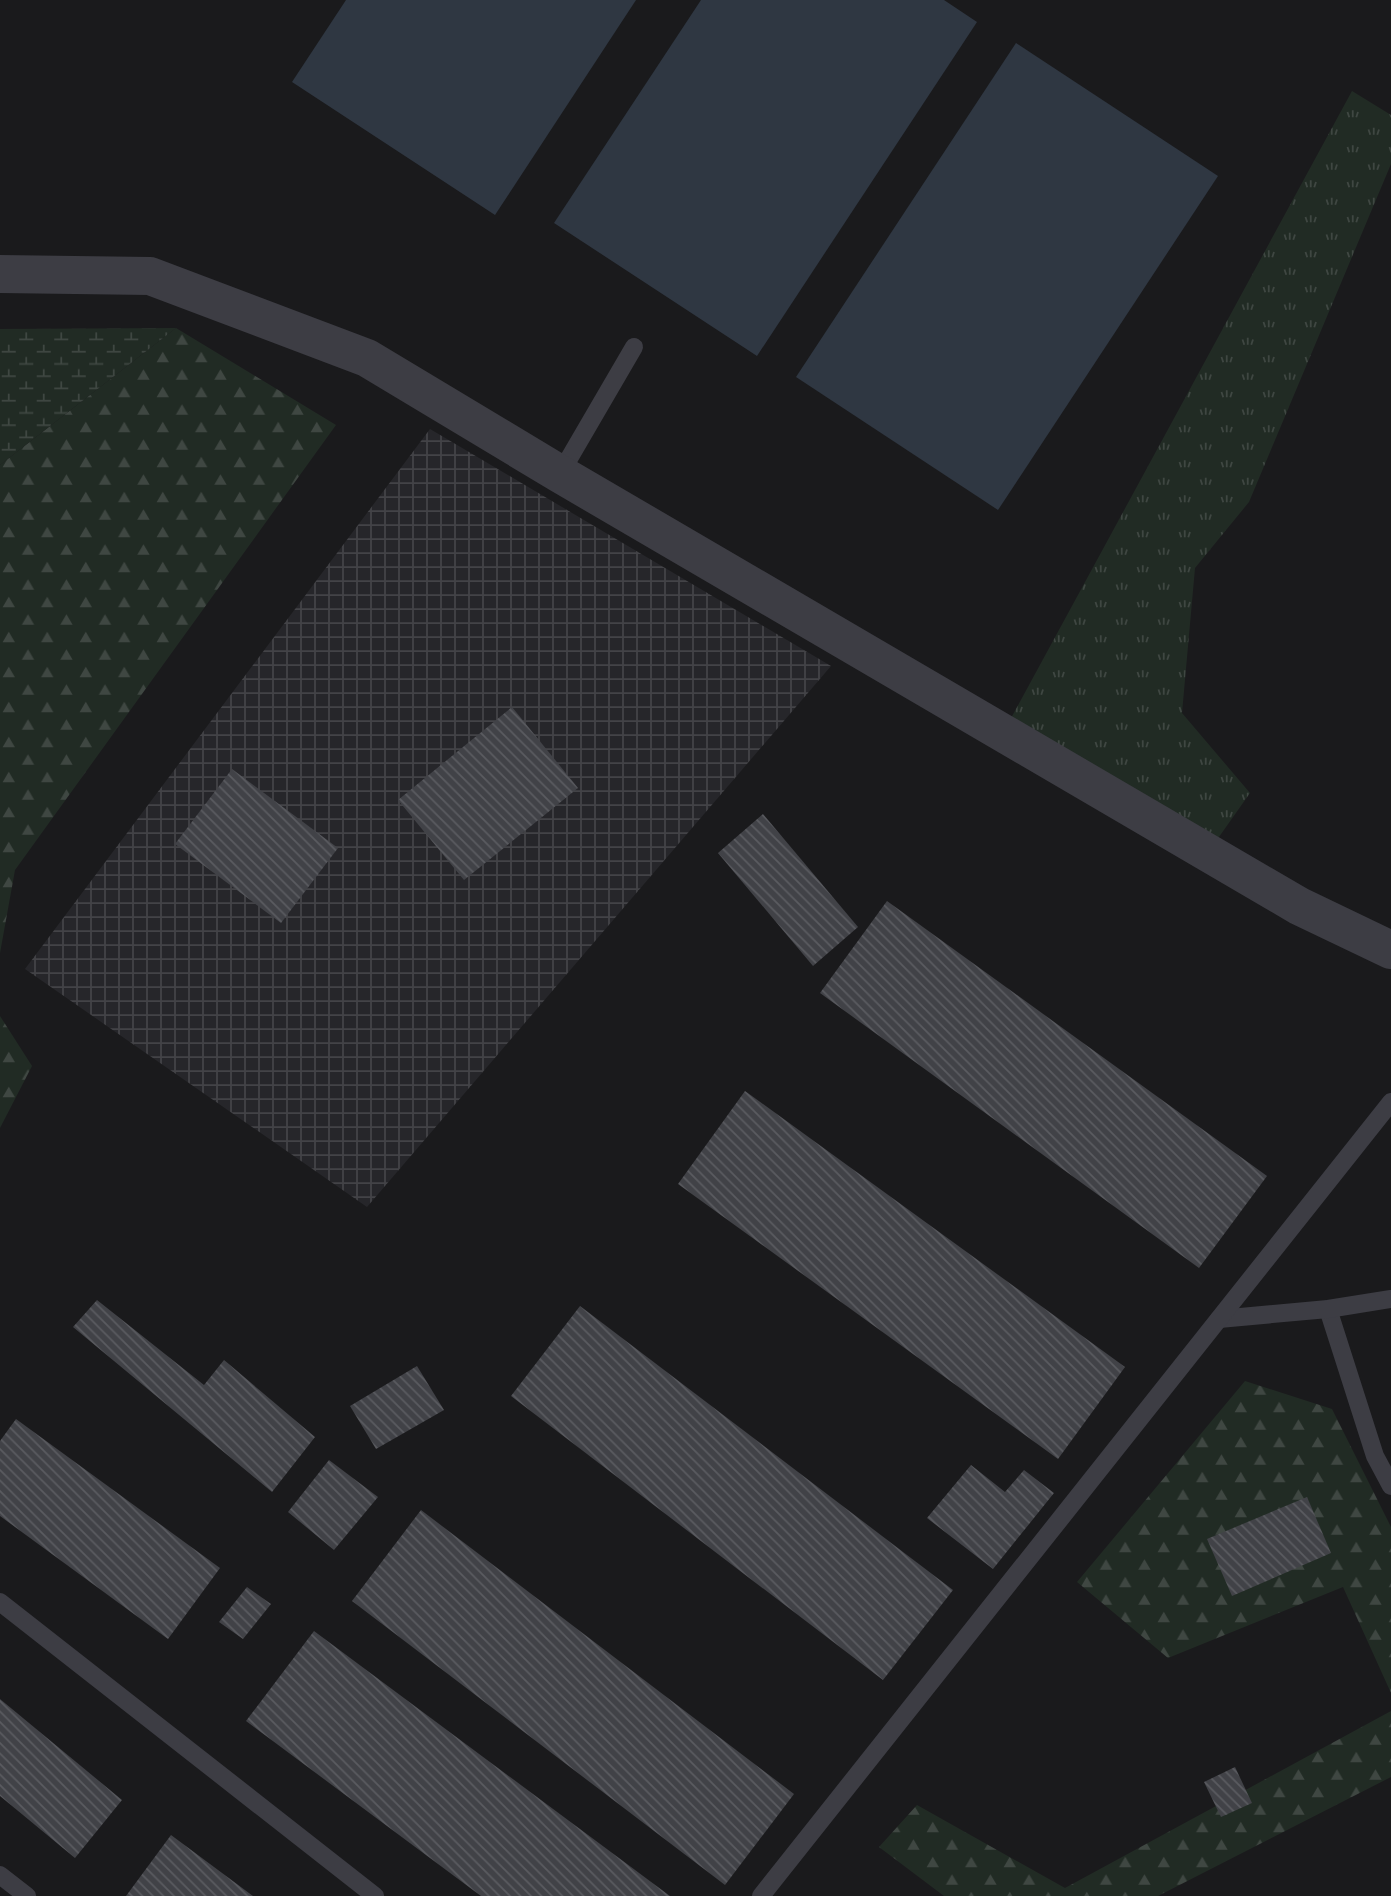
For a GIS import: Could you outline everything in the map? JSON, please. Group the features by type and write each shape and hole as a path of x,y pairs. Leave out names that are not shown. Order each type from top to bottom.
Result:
{"street":[{"path":"0,274 150,276 367,358 560,474 1299,906 1391,950"}],"lane":[{"path":"560,474 634,347"},
{"path":"761,1896 1391,1102"},
{"path":"1219,1319 1328,1309 1391,1299"},
{"path":"1328,1309 1375,1457 1391,1486"},
{"path":"0,1602 375,1896"},
{"path":"0,1875 27,1896"}],"shaded area":[{"path":"346,0 636,0 495,215 292,82"},
{"path":"701,0 944,0 977,22 757,356 554,223"},
{"path":"1016,43 1218,176 998,510 796,377"},
{"path":"430,429 831,666 367,1207 25,969"}],"green space":[{"path":"1352,91 1391,115 1391,164 1249,502 1195,568 1182,713 1250,793 1214,844 1010,720"},
{"path":"176,328 336,425 15,870 0,953 0,465"},
{"path":"176,328 0,465 0,329"},
{"path":"0,1016 32,1066 0,1128"},
{"path":"1245,1381 1332,1409 1391,1527 1391,1693 1343,1587 1168,1658 1077,1582"},
{"path":"1391,1711 1391,1777 1158,1896 944,1896 879,1847 917,1805 1065,1888"}],"building":[{"path":"512,707 578,788 464,880 398,800"},
{"path":"232,769 338,848 281,923 175,844"},
{"path":"763,814 858,927 813,966 718,853"},
{"path":"887,901 1267,1176 1199,1268 820,993"},
{"path":"745,1091 1125,1367 1058,1459 678,1184"},
{"path":"97,1300 204,1385 224,1360 315,1437 272,1492 73,1327"},
{"path":"580,1306 953,1590 883,1680 511,1396"},
{"path":"417,1366 444,1410 376,1449 350,1406"},
{"path":"16,1419 220,1568 168,1639 0,1516 0,1441"},
{"path":"329,1460 378,1497 334,1550 288,1512"},
{"path":"971,1465 1005,1492 1024,1470 1054,1493 993,1569 927,1518"},
{"path":"1307,1497 1331,1553 1232,1596 1207,1539"},
{"path":"421,1510 794,1794 725,1885 352,1601"},
{"path":"247,1587 271,1604 243,1639 219,1622"},
{"path":"314,1631 670,1896 481,1896 246,1721"},
{"path":"0,1699 122,1800 75,1858 0,1796"},
{"path":"1235,1767 1252,1803 1221,1817 1204,1782"},
{"path":"171,1835 253,1896 126,1896"}]}
